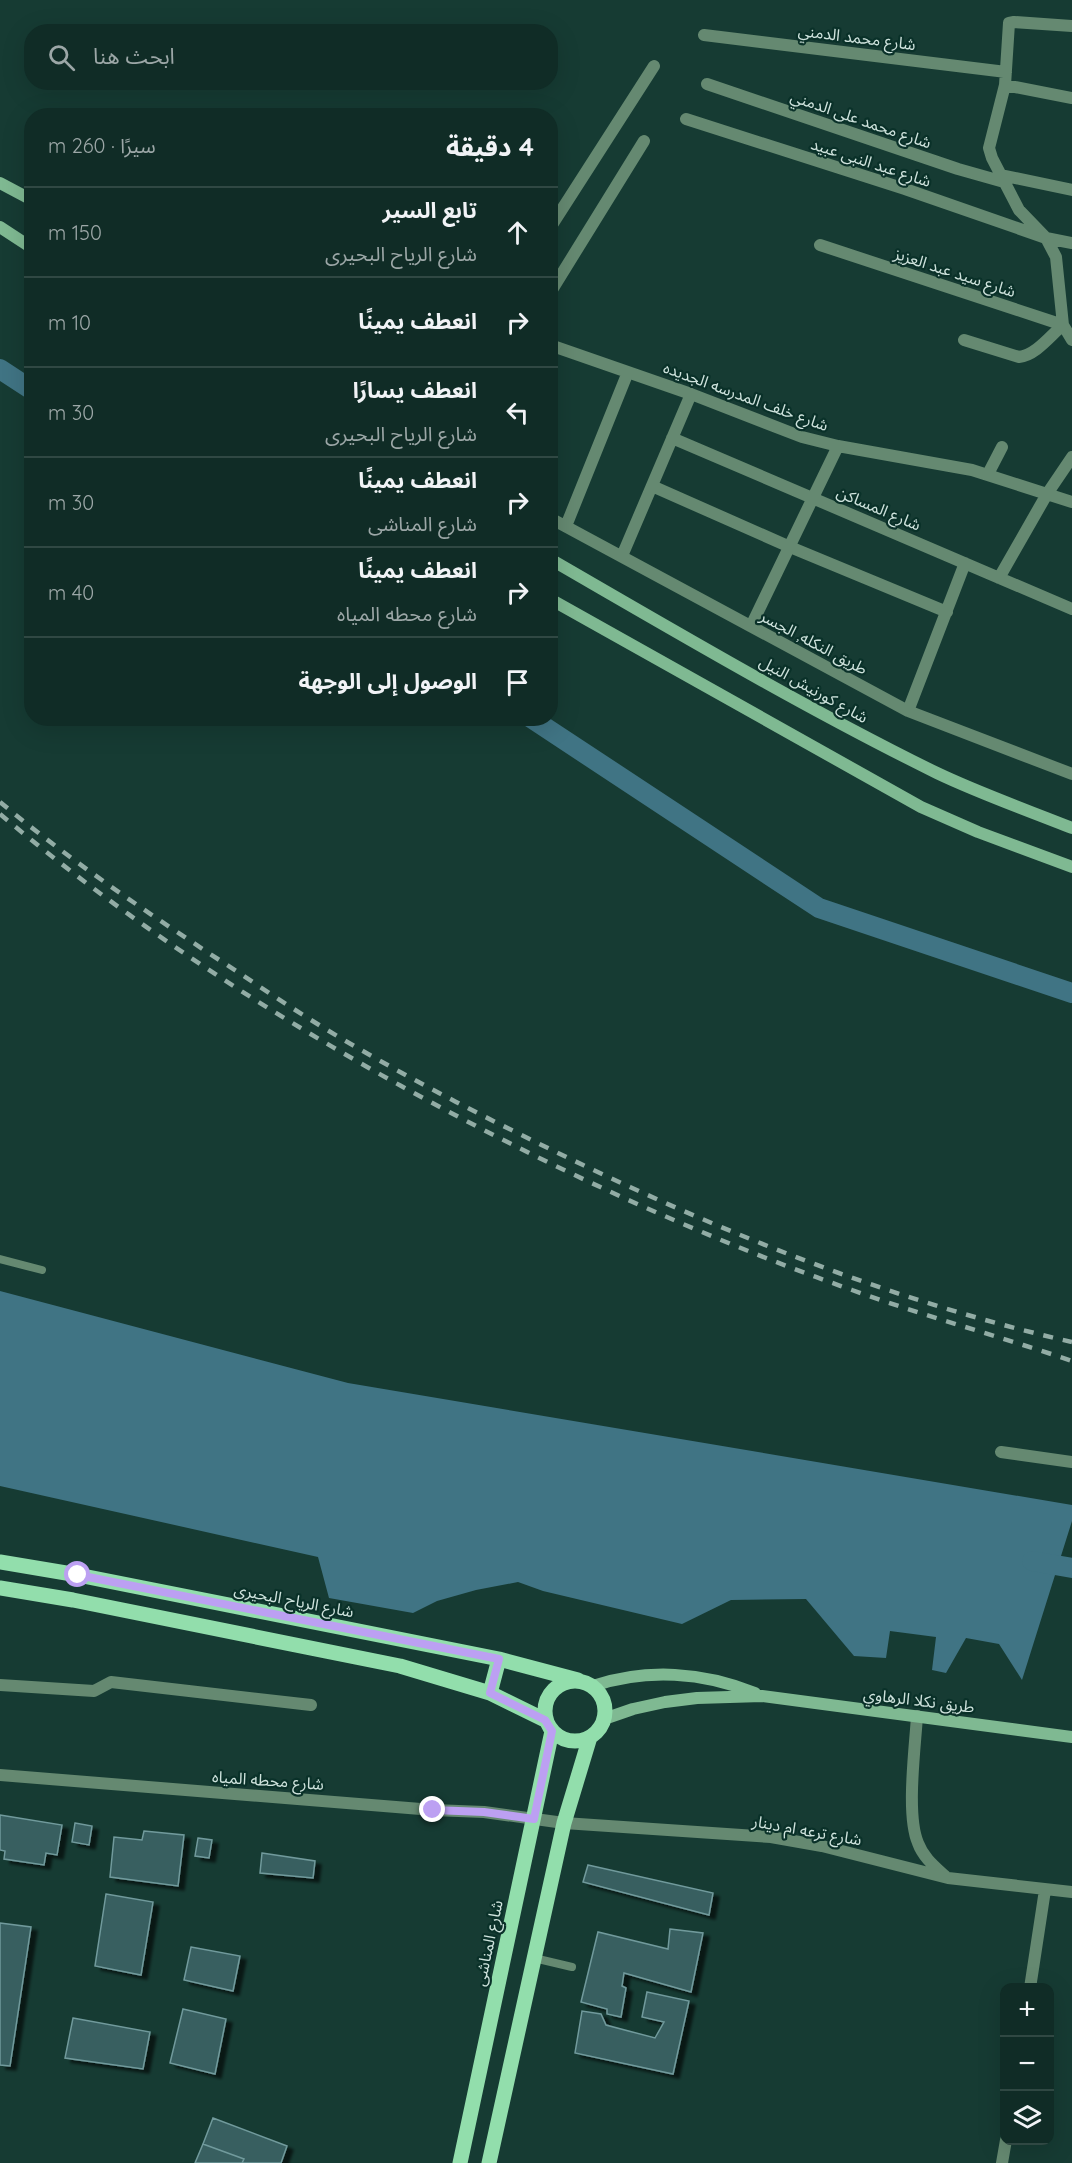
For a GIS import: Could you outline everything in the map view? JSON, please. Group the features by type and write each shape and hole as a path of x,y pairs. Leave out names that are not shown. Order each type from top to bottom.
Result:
{"main road":[{"path":"0,183 24,196"},
{"path":"0,227 24,243"},
{"name":"شارع كورنيش النيل","path":"558,564 686,638 886,747 994,798 1072,828"},
{"path":"558,603 921,807 978,832 1072,867"},
{"name":"شارع الرياح البحيرى","path":"0,1562 78,1575 499,1659 586,1683"},
{"path":"0,1588 400,1666 490,1693 548,1725 560,1737 570,1741 580,1741 590,1737 601,1726 604,1719 604,1701 599,1693 586,1683 566,1681 548,1696 544,1707 548,1725"},
{"path":"490,1693 499,1659"},
{"name":"طريق نكلا الرهاوي","path":"586,1683 665,1674 715,1680 762,1696"},
{"name":"طريق نكلا الرهاوي","path":"604,1719 633,1709 665,1702 697,1698 762,1696 1072,1737"},
{"name":"شارع المناشى","path":"460,2163 534,1819 548,1725"},
{"path":"489,2163 564,1823 590,1737"}],"street":[{"path":"1072,26 1011,22 1008,26 1005,85 989,148 1019,210 1046,238 1056,257 1063,325 1072,340"},
{"name":"شارع محمد الدمني","path":"704,35 1006,72"},
{"path":"558,216 654,66"},
{"name":"شارع محمد على الدمني","path":"707,84 958,169 1072,190"},
{"path":"1005,85 1072,98"},
{"name":"شارع عبد النبى عبيد","path":"686,119 905,189 1046,238 1072,243"},
{"path":"558,279 644,141"},
{"name":"شارع سيد عبد العزيز","path":"820,245 1063,325"},
{"path":"964,340 1019,357 1033,352 1063,325"},
{"name":"شارع خلف المدرسه الجديده","path":"558,348 691,394 802,437 838,447 988,474 1072,502"},
{"path":"566,526 628,372"},
{"path":"622,556 691,394"},
{"name":"شارع المساكن","path":"672,438 1072,609"},
{"path":"751,626 838,447"},
{"path":"988,474 1002,447"},
{"path":"999,578 1047,494 1072,457"},
{"path":"652,486 790,547 947,612"},
{"name":"طريق النكله, الجسر","path":"558,522 908,711 1072,774"},
{"path":"908,711 965,563"},
{"path":"1000,1452 1072,1462"},
{"path":"0,1684 94,1691 111,1682 311,1705"},
{"path":"917,1716 912,1824 918,1844 930,1862 948,1878"},
{"name":"شارع محطه المياه","path":"0,1775 433,1810 484,1812 534,1819"},
{"name":"شارع ترعه ام دينار","path":"534,1819 771,1837 822,1846 948,1878 1072,1892"},
{"path":"1031,1983 1045,1890"},
{"path":"1002,2163 1005,2145"}],"lane":[{"path":"0,1259 42,1270"},
{"path":"534,1958 572,1966"}],"water":[{"path":"0,1291 348,1383 1072,1505 1072,1521 1022,1680 999,1644 966,1638 946,1673 932,1670 936,1637 890,1631 886,1658 854,1656 806,1599 731,1600 682,1624 543,1591 518,1582 476,1590 437,1601 413,1613 329,1598 318,1557 0,1486"}],"building":[{"path":"0,1815 62,1825 57,1855 46,1853 44,1865 4,1859 5,1851 0,1850"},
{"path":"75,1823 92,1826 89,1845 72,1842"},
{"path":"144,1831 184,1835 178,1886 110,1877 114,1837 142,1840"},
{"path":"198,1838 212,1840 209,1858 195,1856"},
{"path":"262,1853 315,1861 313,1878 260,1873"},
{"path":"588,1865 713,1893 709,1915 583,1882"},
{"path":"106,1894 153,1902 141,1975 95,1966"},
{"path":"0,1923 31,1927 10,2066 0,2065"},
{"path":"670,1929 703,1933 691,1992 624,1973 622,1986 626,1988 621,2017 607,2014 607,2009 581,2002 598,1932 668,1949"},
{"path":"191,1947 240,1956 233,1991 184,1980"},
{"path":"647,1992 689,2001 673,2074 575,2053 582,2011 601,2014 606,2025 655,2038 664,2022 642,2017"},
{"path":"183,2009 226,2019 215,2074 170,2063"},
{"path":"73,2018 150,2032 143,2069 65,2058"},
{"path":"213,2118 287,2146 281,2163 242,2163 244,2159 203,2144"},
{"path":"203,2144 244,2159 242,2163 195,2163"}],"waterway":[{"path":"0,369 24,385"},
{"path":"543,726 819,908 1072,993"},
{"path":"1032,1561 1072,1568"}],"railway":[{"path":"0,802 111,886 287,1005 380,1061 496,1122 617,1181 808,1262 938,1306 1072,1342"},
{"path":"0,814 108,899 220,977 337,1050 505,1141 602,1188 751,1252 879,1299 1072,1361"}],"route":[{"path":"78,1575 499,1659 490,1693 545,1720 552,1731 534,1819 484,1812 433,1810"}]}
